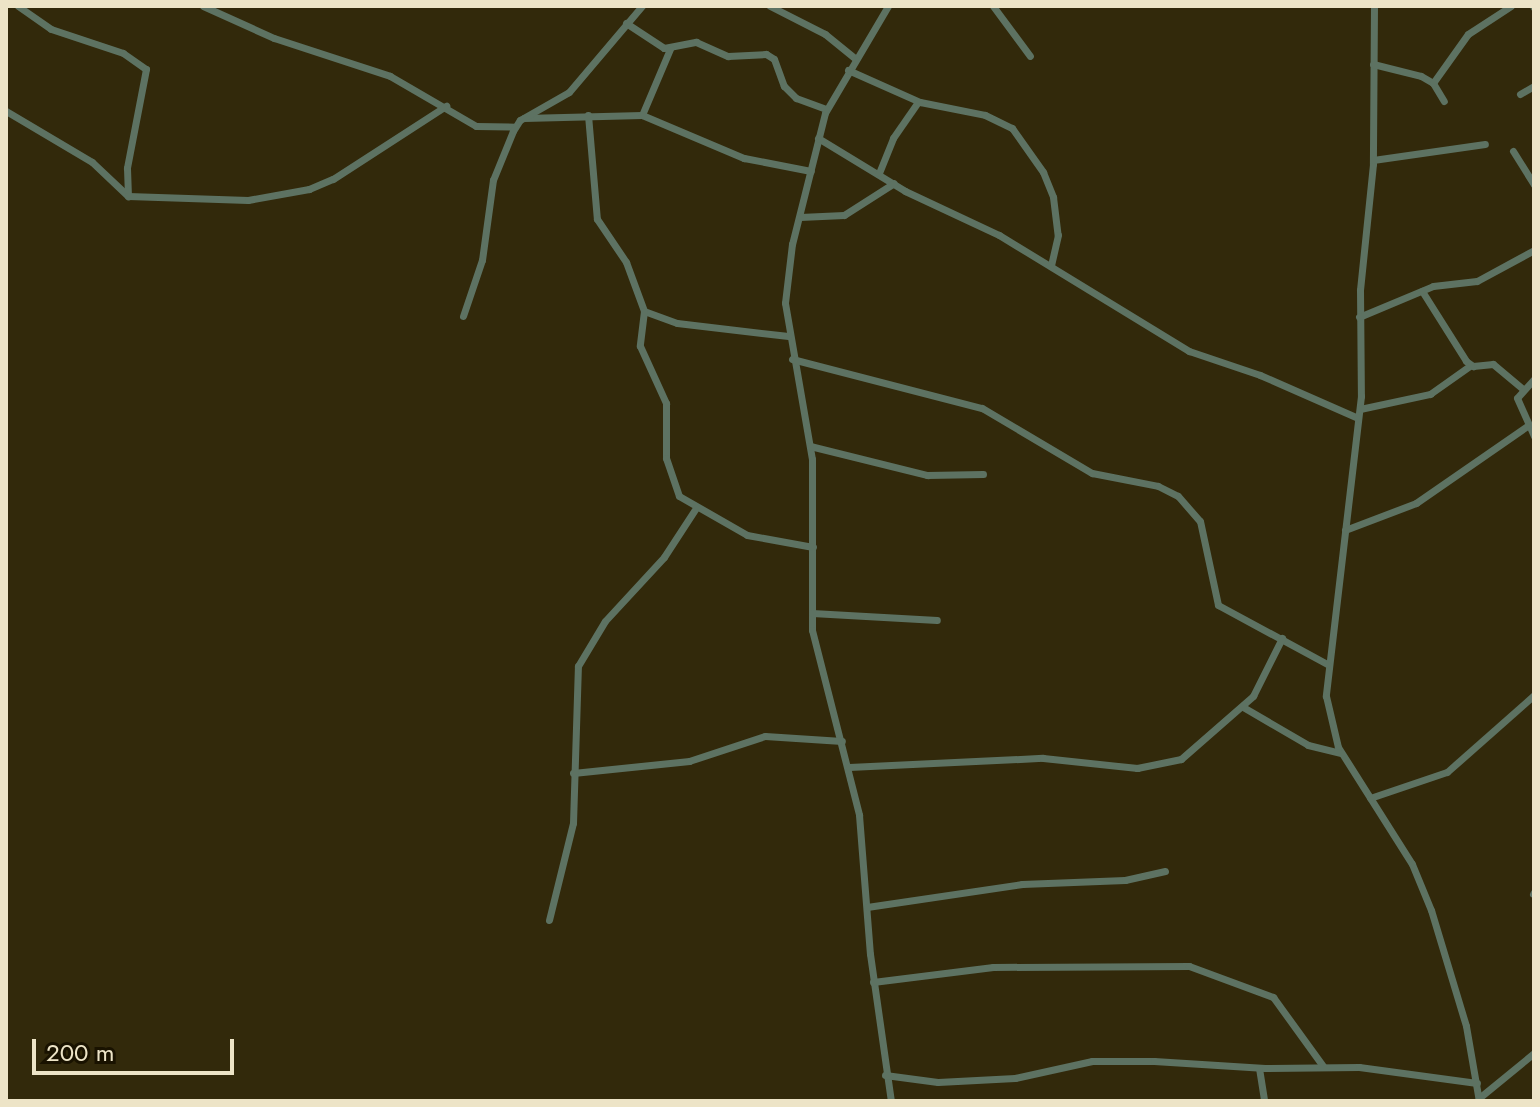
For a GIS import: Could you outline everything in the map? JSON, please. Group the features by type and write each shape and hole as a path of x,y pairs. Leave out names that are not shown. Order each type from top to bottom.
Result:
{"street":[{"path":"18,6 51,29 123,53 146,69 127,168 128,196"},
{"path":"203,6 274,38 390,76 476,126 515,127"},
{"path":"463,316 482,260 493,180 515,127 522,118 569,92 642,6"},
{"path":"770,6 825,34 855,58"},
{"path":"888,6 826,109 787,268 788,336 810,446 812,613 817,662 849,767 873,982 891,1101"},
{"path":"993,6 1030,56"},
{"path":"1374,6 1373,160 1359,317 1360,409 1327,664 1329,719 1341,753 1412,864 1431,910 1466,1026 1479,1100"},
{"path":"1433,83 1468,34 1511,6"},
{"path":"626,23 652,44 670,49 696,42 728,56 766,54 780,67 784,86 796,98 826,109"},
{"path":"642,115 670,49"},
{"path":"1373,64 1433,83 1444,101"},
{"path":"848,70 918,102 985,115 1012,128 1043,172 1053,197 1058,235 1051,266"},
{"path":"1520,94 1534,86"},
{"path":"879,173 893,138 918,102"},
{"path":"6,111 92,162 128,196 248,200 309,189 446,106"},
{"path":"588,115 597,219 626,262 644,311 640,346 666,403 669,470 679,496 696,508 765,541 813,547"},
{"path":"522,118 642,115 744,158 811,171"},
{"path":"818,138 894,183 1051,266 1189,351 1358,418"},
{"path":"1373,160 1485,144"},
{"path":"1513,151 1534,185"},
{"path":"800,217 844,215 894,183"},
{"path":"1359,317 1422,291 1477,281 1534,250"},
{"path":"1422,291 1446,336 1471,365"},
{"path":"644,311 677,323 788,336"},
{"path":"792,359 982,408 1092,473 1158,486 1178,496 1200,521 1218,605 1327,664"},
{"path":"1360,409 1430,394 1471,365 1493,364 1522,388"},
{"path":"1534,379 1522,388 1517,398 1534,436"},
{"path":"1345,530 1416,503 1527,426"},
{"path":"810,446 927,475 983,474"},
{"path":"549,920 573,823 578,666 605,621 664,557 696,508"},
{"path":"812,613 937,620"},
{"path":"849,767 1043,758 1137,768 1181,759 1243,707 1282,638"},
{"path":"1370,798 1447,772 1534,695"},
{"path":"1243,707 1308,745 1341,753"},
{"path":"573,773 689,761 765,736 842,741"},
{"path":"867,907 1022,884 1125,880 1165,871"},
{"path":"873,982 993,967 1189,966 1253,985 1273,997 1323,1066"},
{"path":"1479,1100 1534,1053"},
{"path":"885,1075 938,1082 1015,1078 1092,1061 1259,1068 1323,1066 1477,1083"},
{"path":"1259,1068 1264,1101"}]}
